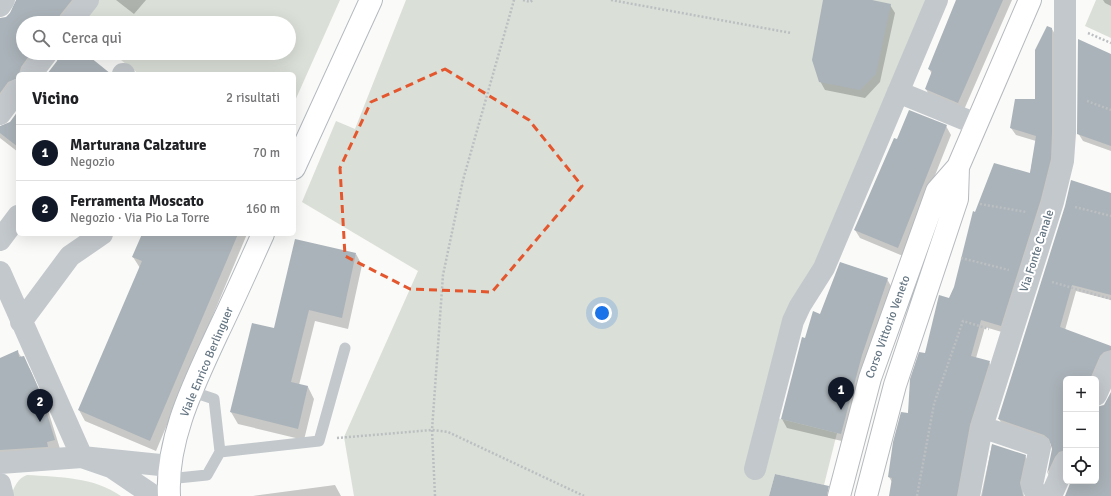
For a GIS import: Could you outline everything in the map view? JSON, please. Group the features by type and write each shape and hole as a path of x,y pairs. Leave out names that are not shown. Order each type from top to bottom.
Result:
{"main road":[{"path":"296,164 371,0"},
{"name":"Corso Vittorio Veneto","path":"840,496 870,378 937,191 958,167 1030,0"},
{"name":"Corso Vittorio Veneto","path":"866,496 895,385 957,199 958,167"},
{"name":"Viale Enrico Berlinguer","path":"169,480 172,447 192,392 263,236"}],"street":[{"path":"0,6 4,0"},
{"path":"75,16 88,0"},
{"path":"755,470 793,321 800,306 824,268 937,0"},
{"name":"Via Fonte Canale","path":"969,496 982,427 1010,335 1022,273 1051,208 1063,161 1065,133 1065,0"},
{"path":"33,72 42,60"},
{"path":"898,92 976,124"},
{"path":"0,114 16,93"},
{"path":"0,240 16,219"},
{"path":"21,322 70,256 99,236"},
{"path":"0,272 82,457 111,467 154,496"},
{"path":"1099,388 1111,362"},
{"path":"982,427 1040,447 1032,485 1038,496"},
{"path":"0,463 82,457 169,480"},
{"path":"1051,496 1063,469"},
{"path":"0,484 3,496"}],"lane":[{"path":"220,452 319,441 345,348"},
{"path":"169,480 207,475 220,452 214,399 192,392"}],"path":[{"path":"435,496 432,430 443,275 463,180 514,0"},
{"path":"523,0 530,2 533,0"},
{"path":"611,0 791,33"},
{"path":"957,199 1006,209 1051,208 1111,216"},
{"path":"939,253 1022,273 1111,299"},
{"path":"917,496 934,404 963,320 1010,335"},
{"path":"344,437 432,430 448,432 584,496"}],"highlighted area":[{"path":"445,69 529,120 582,186 492,292 410,289 345,256 340,168 371,102"}],"shaded area":[{"path":"98,0 340,0 296,99 296,72 136,72 121,60 296,60 296,16 85,16"},
{"path":"406,0 937,0 824,268 769,416 837,433 824,485 775,474 769,496 354,496 344,437 418,271 302,202 336,121 355,129"},
{"path":"1096,0 1111,0 1111,38 1085,26"},
{"path":"24,476 76,479 99,485 121,496 11,496 15,486"}],"building":[{"path":"16,0 72,0 60,16 16,16 16,60 26,60 20,72 16,72 16,79 8,82 0,93 0,18 6,17 10,13"},
{"path":"823,0 872,0 891,4 876,74 860,90 819,82 812,60"},
{"path":"956,0 1003,0 958,103 925,89 932,71 928,69"},
{"path":"1047,26 1052,28 1051,159 1041,199 1001,326 981,320 971,356 990,361 970,425 957,496 889,496 892,478 888,477 893,442 901,412 908,413 910,379 919,352 925,353 939,295 949,298 954,287 973,211 975,212 994,163 1030,173 1036,136 1010,128 1015,99 1035,99 1035,50"},
{"path":"1078,39 1111,54 1111,146 1077,134"},
{"path":"94,60 109,72 49,72 57,61"},
{"path":"909,110 947,125 898,248 854,230 894,138 897,139"},
{"path":"16,114 16,145 0,133 0,126 10,122"},
{"path":"1071,180 1111,193 1111,295 1072,285 1060,327 1111,346 1111,350 1104,352 1100,356 1091,376 1063,376 1063,451 1059,452 1055,457 1047,474 1052,449 1049,439 1044,435 998,419 1065,206"},
{"path":"141,236 237,236 150,441 78,410 142,261 132,257"},
{"path":"295,239 356,253 342,318 309,310 291,382 308,386 298,429 230,412 252,323 274,328"},
{"path":"840,262 888,278 862,355 841,434 781,419 802,337 805,338 813,311 820,314"},
{"path":"18,350 19,357 24,356 41,394 55,440 47,442 48,447 0,450 0,358"},
{"path":"1111,392 1111,496 1065,496 1070,484 1099,484 1099,406 1104,405"},
{"path":"992,444 1026,455 1020,483 1023,496 982,496"},
{"path":"775,474 829,486 827,496 769,496"}],"place":[{"name":"Marturana Calzature","path":"841,410"},
{"name":"Ferramenta Moscato","path":"40,422"}]}
